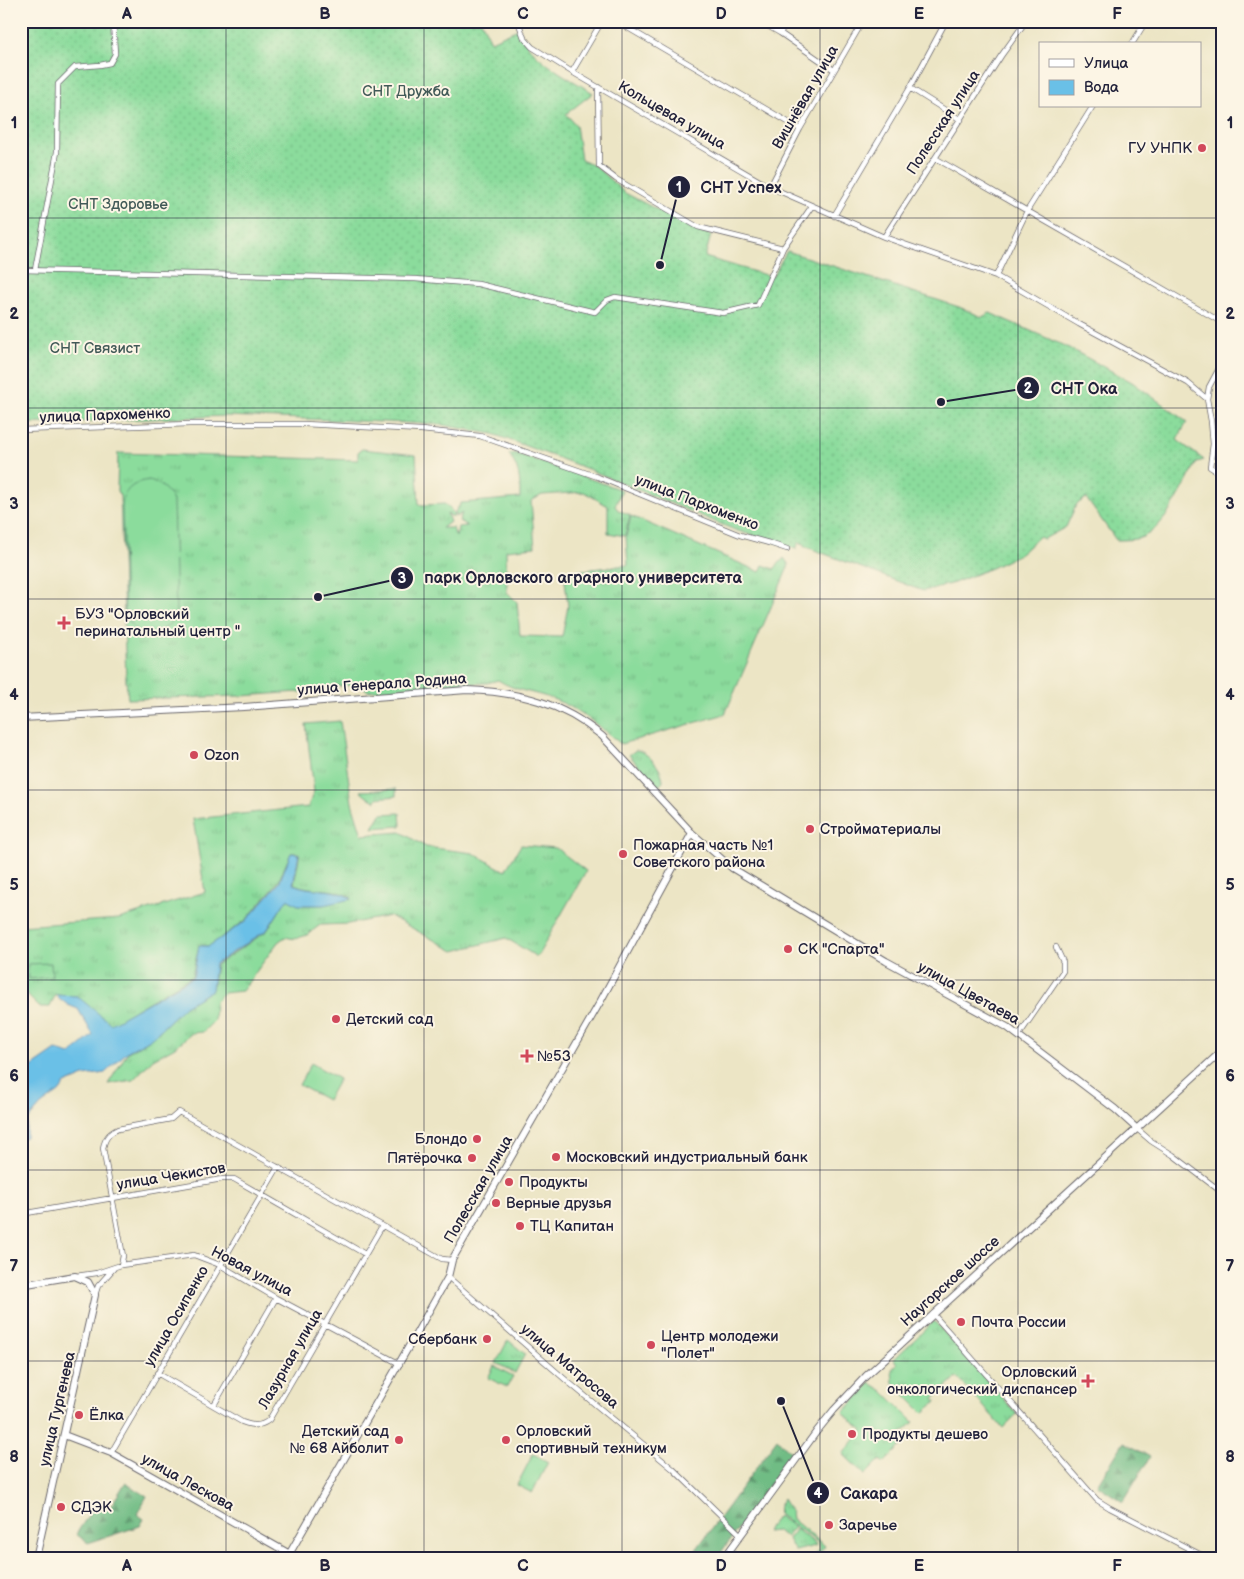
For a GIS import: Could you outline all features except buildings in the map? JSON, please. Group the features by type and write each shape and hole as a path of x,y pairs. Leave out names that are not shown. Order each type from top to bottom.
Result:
{"main road":[{"name":"улица Генерала Родина","path":"21,718 244,706 467,690 498,691 554,706 586,723 616,749 692,833"},
{"name":"улица Цветаева","path":"692,833 732,868 746,877 886,961 986,1014 1018,1035 1115,1109 1136,1128"},
{"name":"Полесская улица","path":"288,1556 400,1364 448,1277 452,1260 599,1004 692,833"},
{"name":"Наугорское шоссе","path":"724,1558 804,1448 834,1410 866,1376 1223,1050"},
{"name":"Новая улица","path":"21,1285 75,1276"},
{"path":"75,1276 88,1282 95,1295"},
{"name":"улица Тургенева","path":"36,1558 95,1295"},
{"name":"улица Лескова","path":"64,1435 111,1453 288,1556 297,1558"}],"street":[{"path":"36,270 57,152 58,84 75,67 100,66 110,62 115,54 113,21"},
{"name":"Кольцевая улица","path":"518,21 524,38 532,47 770,187 884,237 996,276 1079,324 1188,383 1208,400"},
{"path":"572,72 602,21"},
{"path":"616,21 800,129"},
{"path":"759,21 834,70"},
{"path":"780,33 786,21"},
{"name":"Вишнёвая улица","path":"770,187 800,129 863,21"},
{"path":"834,216 910,88 946,21"},
{"name":"Полесская улица","path":"884,237 1001,56 1026,21"},
{"path":"1133,42 1146,21"},
{"path":"1211,21 1221,29"},
{"path":"1221,29 1222,21"},
{"path":"598,87 598,166 616,179 698,227 783,248"},
{"path":"910,88 960,120"},
{"path":"996,276 1027,211 1092,108"},
{"path":"935,158 1223,323"},
{"path":"21,270 304,278 415,279 478,284 595,312 607,300 615,297 723,313 758,305 783,248 812,206"},
{"path":"1223,362 1209,387 1208,400 1213,444 1210,467 1223,475"},
{"name":"улица Пархоменко","path":"21,430 190,424 304,424 421,430 480,436 598,477 740,535 787,550"},
{"path":"1018,1035 1063,971 1063,962 1056,947"},
{"path":"121,1265 123,1256 103,1148 107,1137 118,1128 171,1119 179,1112 442,1259 452,1260"},
{"name":"улица Цветаева","path":"1136,1128 1151,1142 1223,1193"},
{"name":"улица Осипенко","path":"111,1453 278,1167"},
{"name":"улица Чекистов","path":"21,1214 222,1179 234,1179 260,1196 365,1254"},
{"name":"Лазурная улица","path":"157,1373 249,1424 262,1425 269,1420 382,1226"},
{"name":"Новая улица","path":"75,1276 121,1265 194,1255 220,1265 276,1298 400,1364"},
{"path":"95,1295 98,1286 114,1268"},
{"name":"улица Матросова","path":"448,1277 559,1374 673,1469 741,1534"},
{"path":"214,1405 276,1298"},
{"path":"933,1314 1097,1500 1207,1558"}],"green space":[{"path":"21,21 481,21 491,41 518,29 531,50 540,58 593,93 566,114 576,125 581,160 595,166 625,193 696,230 711,235 705,257 772,277 787,251 959,307 982,317 990,313 1067,347 1132,382 1187,422 1177,440 1204,460 1197,462 1180,494 1158,526 1140,538 1116,540 1086,498 1076,505 1066,527 1044,539 1039,537 1020,554 954,583 923,591 804,546 804,544 799,542 796,549 735,530 588,469 493,434 437,424 226,416 21,424"},
{"path":"362,449 416,455 419,505 445,504 453,512 454,517 447,514 450,522 442,528 453,528 456,537 458,527 467,526 459,521 462,513 456,517 455,512 461,503 520,498 519,475 509,454 515,453 622,490 615,506 618,510 630,515 625,536 608,533 608,506 584,492 542,495 531,501 535,547 506,550 507,592 517,602 520,636 562,637 568,606 564,572 628,565 626,536 631,516 760,572 763,565 774,569 784,558 789,565 725,714 621,744 571,707 553,699 511,687 498,680 487,683 449,684 368,691 360,684 329,687 329,690 241,696 128,699 120,496 117,491 118,453 358,460 358,452"},
{"path":"149,480 164,488 173,501 176,612 165,628 153,633 141,632 136,629 125,614 122,500 132,486"},
{"path":"340,721 352,803 362,835 401,832 426,847 473,853 505,871 521,845 556,848 586,871 537,957 506,938 454,951 390,916 348,924 320,925 307,935 295,939 285,937 278,942 242,991 223,993 215,1002 214,1021 203,1032 192,1033 175,1047 153,1059 133,1080 108,1084 128,1052 152,1038 185,1006 212,990 216,965 267,931 287,899 298,905 323,905 352,898 331,890 309,888 294,884 300,853 291,853 278,882 246,920 209,946 199,945 192,976 110,1025 77,996 55,995 50,1007 39,1007 23,991 21,926 119,919 205,892 193,819 308,807 314,791 306,724"},
{"path":"636,750 645,754 658,767 663,782 659,786 629,755"},
{"path":"396,789 396,796 377,798 376,801 360,791"},
{"path":"400,813 401,826 373,828 381,814"},
{"path":"51,963 52,977 29,979 28,964"},
{"path":"311,1063 339,1079 327,1100 299,1085"},
{"path":"934,1321 1017,1414 1003,1428 957,1377 934,1398 936,1402 923,1413 893,1383 892,1369 897,1364 894,1359"},
{"path":"508,1340 525,1354 515,1373 496,1363"},
{"path":"494,1366 513,1376 507,1387 488,1378"},
{"path":"870,1383 883,1391 914,1422 899,1436 905,1442 884,1463 880,1460 865,1475 843,1454 863,1430 843,1413"},
{"path":"777,1439 792,1453 717,1558 690,1558"},
{"path":"1124,1442 1150,1457 1123,1502 1097,1485"},
{"path":"533,1454 548,1462 532,1493 517,1485"},
{"path":"125,1483 147,1496 137,1514 144,1519 140,1526 88,1543 76,1534 92,1510 103,1502 111,1506"},
{"path":"783,1499 791,1512 792,1519 825,1546 815,1558 812,1558 820,1549 819,1543 778,1514 779,1506"},
{"path":"778,1516 794,1527 786,1537 777,1531 766,1532"},
{"path":"796,1529 816,1544 815,1546 795,1551 788,1539"}],"water":[{"path":"291,853 299,854 293,884 300,887 338,892 352,899 323,905 298,905 287,899 267,930 215,964 212,990 185,1006 152,1038 128,1051 105,1073 84,1076 65,1084 59,1092 41,1105 27,1121 26,1137 21,1139 21,1079 27,1070 56,1050 70,1054 93,1035 78,1009 68,1005 55,995 77,996 111,1024 193,977 199,946 209,946 246,921 279,883"}],"place":[{"name":"ГУ УНПК","path":"1202,148"},
{"name":"СНТ Успех","path":"660,265"},
{"name":"СНТ Ока","path":"941,402"},
{"name":"парк Орловского аграрного университета","path":"318,597"},
{"name":"БУЗ \"Орловский перинатальный центр \"","path":"64,623"},
{"name":"Ozon","path":"194,755"},
{"name":"Стройматериалы","path":"810,829"},
{"name":"Пожарная часть №1 Советского района","path":"623,854"},
{"name":"СК \"Спарта\"","path":"788,949"},
{"name":"Детский сад","path":"336,1019"},
{"name":"№53","path":"527,1056"},
{"name":"Блондо","path":"477,1139"},
{"name":"Московский индустриальный банк","path":"556,1157"},
{"name":"Пятёрочка","path":"472,1158"},
{"name":"Продукты","path":"509,1182"},
{"name":"Верные друзья","path":"496,1203"},
{"name":"ТЦ Капитан","path":"520,1226"},
{"name":"Почта России","path":"961,1322"},
{"name":"Сбербанк","path":"487,1339"},
{"name":"Центр молодежи \"Полет\"","path":"651,1345"},
{"name":"Орловский онкологический диспансер","path":"1088,1381"},
{"name":"Сакара","path":"781,1401"},
{"name":"Ёлка","path":"79,1415"},
{"name":"Продукты дешево","path":"852,1434"},
{"name":"Детский сад № 68 Айболит","path":"399,1440"},
{"name":"Орловский спортивный техникум","path":"506,1440"},
{"name":"СДЭК","path":"61,1507"},
{"name":"Заречье","path":"829,1525"}],"park label":[{"name":"СНТ Дружба","path":"406,91"},
{"name":"СНТ Здоровье","path":"118,204"},
{"name":"СНТ Связист","path":"95,348"}]}
